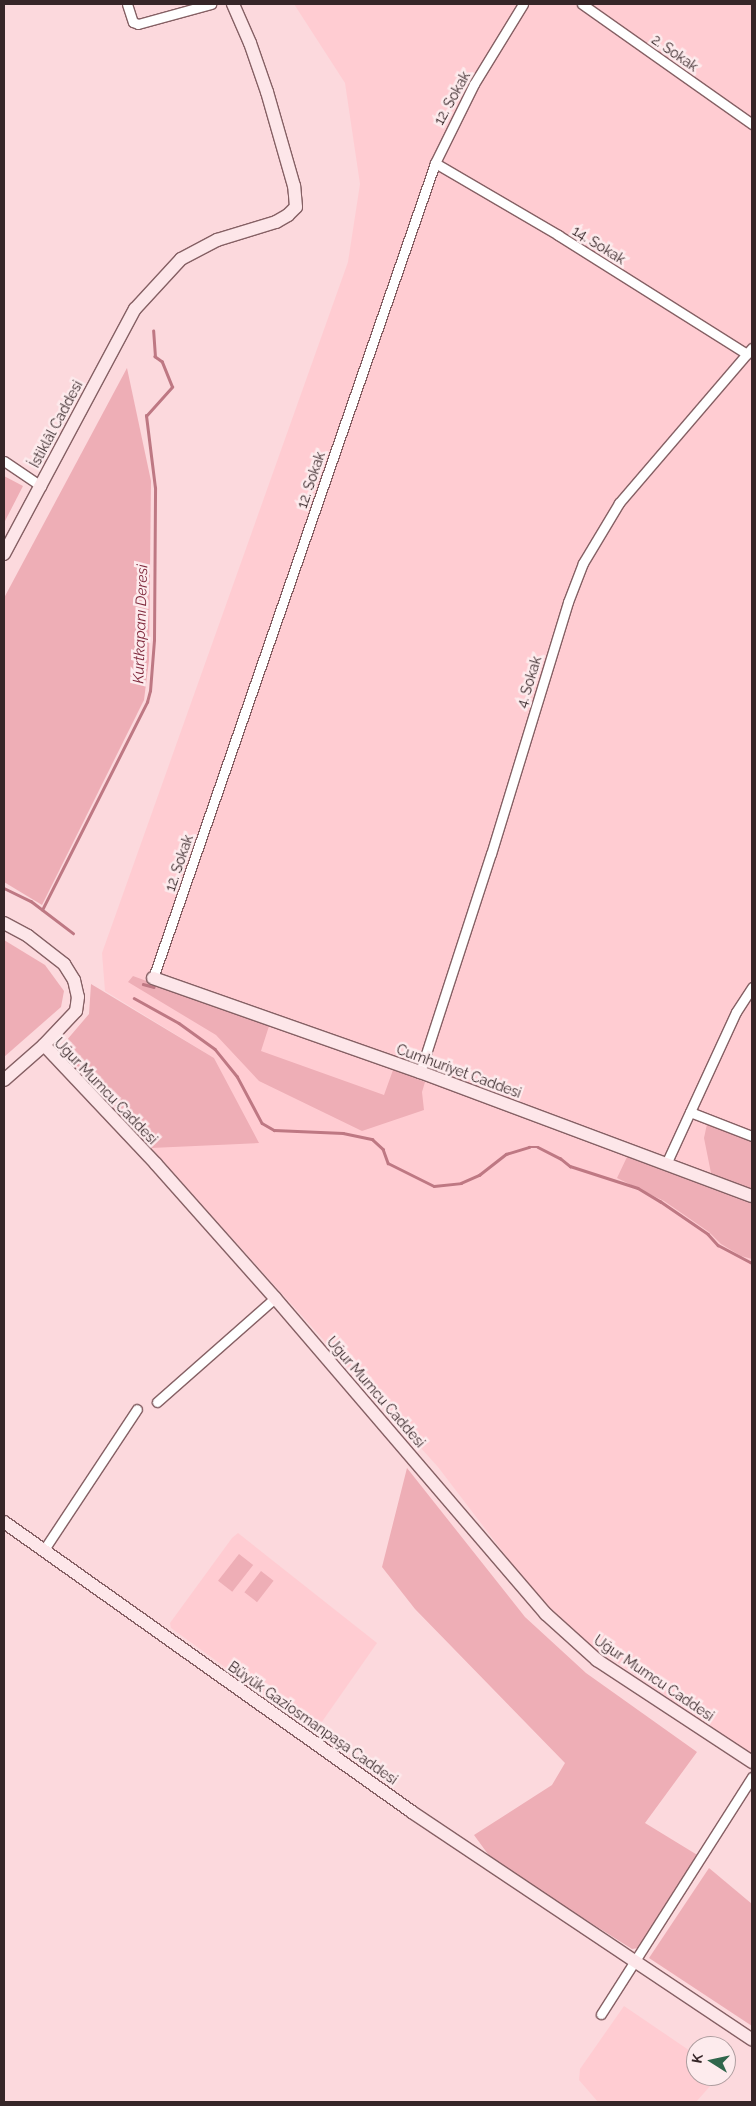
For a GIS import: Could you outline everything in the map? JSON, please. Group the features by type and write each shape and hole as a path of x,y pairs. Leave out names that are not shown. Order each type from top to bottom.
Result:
{"street":[{"path":"127,4 133,22 138,24 211,4"},
{"path":"226,4 250,43"},
{"path":"233,4 250,43"},
{"name":"12. Sokak","path":"153,978 435,163 474,84 523,4"},
{"name":"2. Sokak","path":"582,4 752,124"},
{"name":"İstiklâl Caddesi","path":"4,554 135,309 181,259 217,240 276,222 288,215 296,207 294,186 250,43"},
{"name":"14. Sokak","path":"435,163 749,351"},
{"name":"4. Sokak","path":"420,1072 580,571 620,503 749,351"},
{"path":"4,461 40,486"},
{"path":"4,923 28,936 64,964 74,980 78,997 76,1011 44,1045"},
{"name":"Cumhuriyet Caddesi","path":"153,978 420,1072 752,1196"},
{"path":"666,1164 736,1012 752,987"},
{"name":"Uğur Mumcu Caddesi","path":"4,1080 44,1045 156,1164 546,1614 597,1660 752,1762"},
{"path":"690,1112 752,1136"},
{"path":"157,1402 274,1298"},
{"path":"43,1551 137,1409"},
{"name":"Büyük Gaziosmanpaşa Caddesi","path":"4,1522 412,1812 752,2040"},
{"path":"601,2014 752,1777"}],"shaded area":[{"path":"294,4 752,4 752,1755 585,1641 535,1594 438,1467 149,1146 258,1143 214,1058 105,991 102,953 348,262 360,184 345,83"},
{"path":"127,368 151,481 149,660 144,700 42,905 4,882 4,598"},
{"path":"4,476 23,486 4,523"},
{"path":"4,940 45,965 64,991 61,1007 4,1057"},
{"path":"133,976 269,1026 261,1051 384,1095 393,1070 425,1082 422,1092 424,1110 362,1131 259,1081 216,1035 128,982"},
{"path":"91,984 214,1058 259,1143 151,1148 107,1097 60,1048 89,1014"},
{"path":"710,1122 752,1142 752,1190 711,1173 704,1138 707,1124"},
{"path":"627,1157 752,1204 752,1259 741,1256 721,1244 709,1232 664,1201 617,1178"},
{"path":"407,1468 525,1617 586,1673 697,1752 645,1823 699,1856 639,1948 632,1949 493,1861 474,1835 552,1785 565,1763 415,1609 382,1567"},
{"path":"238,1533 377,1643 319,1726 309,1728 171,1628 170,1623 232,1538"},
{"path":"239,1554 253,1565 232,1592 218,1581"},
{"path":"261,1571 274,1581 257,1602 244,1592"},
{"path":"709,1868 752,1904 752,2026 649,1958"},
{"path":"624,2006 686,2048 686,2086 710,2086 696,2102 598,2102 579,2080 580,2069"}],"waterway":[{"name":"Kurtkapanı Deresi","path":"42,910 147,702 150,691 154,640 155,488 146,416 172,387 162,362 155,357 153,331"},
{"name":"Kurtkapanı Deresi","path":"4,888 31,901 73,933"},
{"path":"143,984 154,987"},
{"path":"134,998 179,1023 215,1049 237,1076 262,1123 274,1130 343,1133 372,1139 383,1149 388,1163 434,1186 461,1183 479,1175 506,1154 529,1147 538,1147 560,1158 570,1166 638,1188 708,1234 718,1245 752,1263"}]}
